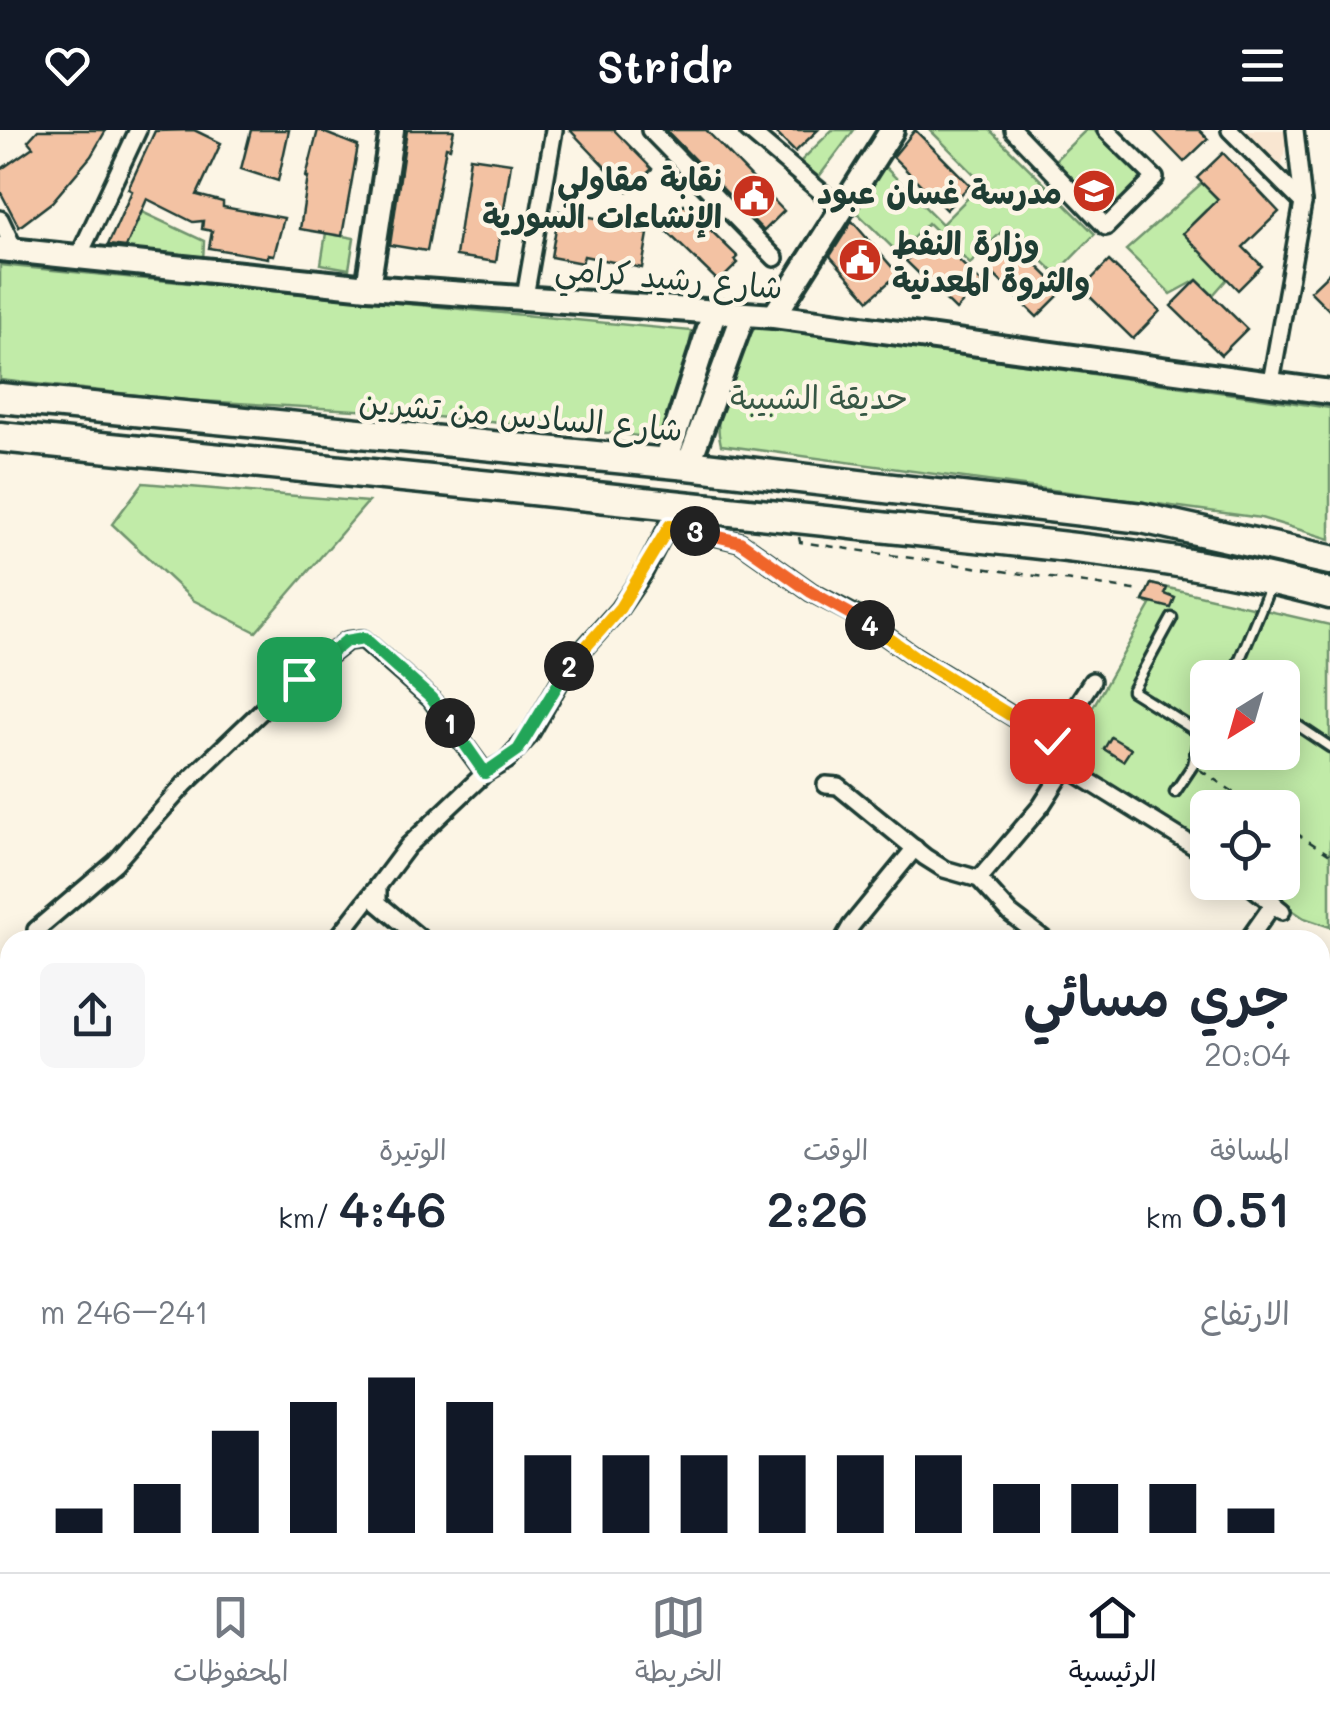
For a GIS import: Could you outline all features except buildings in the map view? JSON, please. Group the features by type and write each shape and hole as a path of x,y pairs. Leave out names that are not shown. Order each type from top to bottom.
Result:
{"highway":[{"name":"شارع السادس من تشرين","path":"0,398 677,464 1142,518 1330,560"},
{"path":"0,437 673,515 792,518 1134,556 1330,594"}],"main road":[{"path":"677,464 761,316 806,250 835,217 892,130"},
{"path":"368,288 386,132"},
{"name":"شارع رشيد كرامي","path":"8,250 368,288 761,316 1330,392"},
{"path":"677,464 714,313"}],"street":[{"path":"78,258 138,130"},
{"path":"525,297 554,130"},
{"path":"650,130 775,258"},
{"path":"748,130 835,217"},
{"path":"1020,132 1106,226 1155,178 1106,130"},
{"path":"1230,130 1303,204"},
{"path":"1271,382 1303,204 1296,130"},
{"path":"0,219 8,250"},
{"path":"344,930 408,846 485,773 506,761 528,736 563,675 620,608 673,515 740,542 811,592 858,617 1052,741"},
{"path":"36,930 115,863 185,784 277,696 346,641 364,638 431,698 485,773"},
{"path":"1092,681 1052,741 1052,748 1066,768 1190,844"},
{"path":"979,879 1041,806 1066,768"},
{"path":"826,785 838,786 944,868 979,879 1032,930"},
{"path":"849,930 915,848"},
{"path":"378,886 378,902 410,930"},
{"path":"1257,930 1278,907 1269,900"}],"lane":[{"path":"1239,660 1272,580"},
{"path":"1172,618 1132,690 1190,728"},
{"path":"1300,727 1330,747"},
{"path":"1176,792 1190,770"}],"path":[{"path":"792,518 800,542 1140,591"},
{"path":"1201,770 1231,790"},
{"path":"1300,836 1330,855"}],"shaded area":[{"path":"1226,130 1289,130 1278,184"}],"green space":[{"path":"832,130 854,130 815,182 798,164"},
{"path":"930,130 990,130 1095,234 1056,274 1007,226 970,264 928,223 898,253 844,200 881,163 942,224 983,183"},
{"path":"1086,130 1094,130 1143,179 1106,216 1053,162"},
{"path":"1202,183 1226,208 1206,210 1183,233 1227,279 1213,295 1197,280 1171,294 1126,250"},
{"path":"142,212 204,241 203,262 123,254"},
{"path":"326,233 354,238 349,269 321,264"},
{"path":"0,265 692,331 671,439 373,411 184,400 0,380"},
{"name":"حديقة الشبيبة","path":"756,326 1330,408 1330,539 1261,518 721,445 721,398 739,352"},
{"path":"143,483 368,502 256,632 193,600 112,524"},
{"path":"1151,584 1330,625 1330,927 1304,918 1277,900 1300,900 1300,790 1190,790 1190,842 1074,765 1078,753 1069,749 1151,605 1143,601"}],"place":[{"name":"مدرسة غسان عبود","path":"1094,191"},
{"name":"نقابة مقاولي الإنشاءات السورية","path":"754,196"},
{"name":"وزارة النفط والثروة المعدنية","path":"860,260"}],"route":[{"path":"299,679 346,641 364,638 431,698 485,773 518,750 570,664 620,608 670,525 740,542 811,592 858,617 1052,741"}]}
